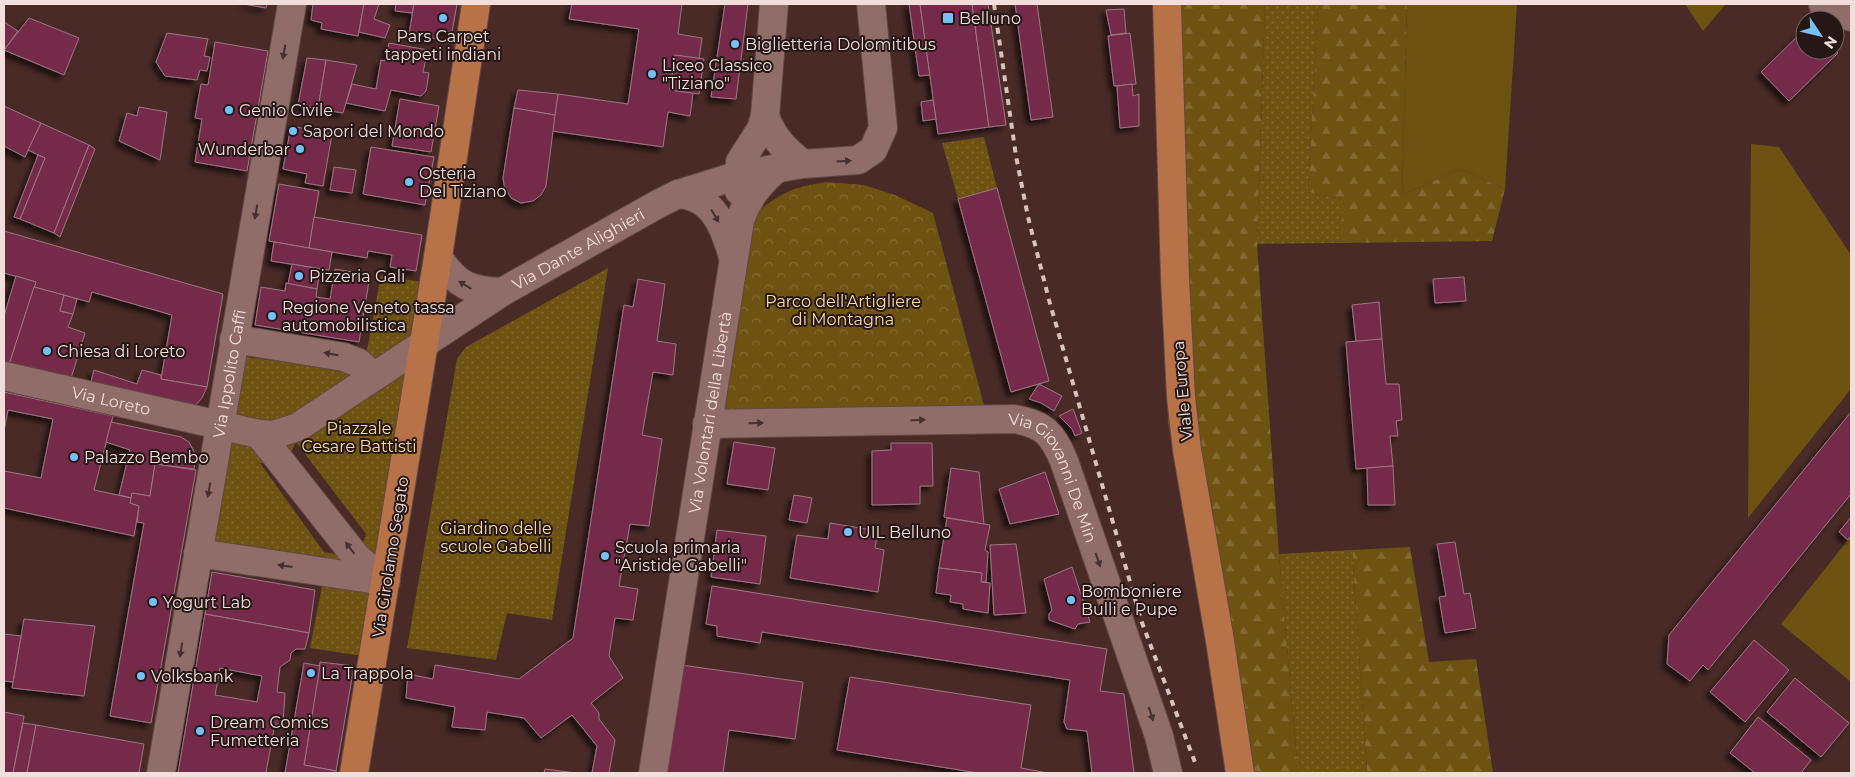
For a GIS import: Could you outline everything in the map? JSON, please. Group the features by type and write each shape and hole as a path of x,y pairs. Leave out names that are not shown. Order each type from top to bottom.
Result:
{"main road":[{"name":"Via Girolamo Segato","path":"354,773 425,342 476,4"},
{"name":"Viale Europa","path":"1167,4 1175,279 1181,397 1187,450 1220,641 1240,773"}],"street":[{"name":"Via Ippolito Caffi","path":"160,773 292,4"},
{"path":"774,4 765,116 770,129 783,148 790,166"},
{"name":"Via Dante Alighieri","path":"425,342 502,292 678,194 739,175 790,166 858,160 873,150 883,128 871,4"},
{"path":"1823,4 1851,17"},
{"name":"Via Volontari della Libertà","path":"740,220 740,162 761,128 765,116"},
{"name":"Via Volontari della Libertà","path":"653,773 740,220 745,204 754,191 790,166"},
{"name":"Via Volontari della Libertà","path":"678,194 697,197 710,208 724,231 733,259"},
{"path":"438,257 455,278 470,288 480,291 502,292"},
{"path":"234,339 344,357 359,363 373,376"},
{"path":"220,425 259,434 273,435 298,427 425,342"},
{"name":"Via Loreto","path":"4,376 220,425"},
{"name":"Via Giovanni De Min","path":"707,424 1014,419 1026,421 1046,431 1054,438 1064,462 1159,736 1168,773"},
{"path":"259,434 357,558 386,581"},
{"path":"198,553 386,581"}],"green space":[{"path":"1158,4 1265,4 1257,244 1279,554 1298,773 1232,773 1199,577 1168,423"},
{"path":"1265,4 1318,4 1308,192 1342,199 1342,243 1257,244"},
{"path":"1318,4 1407,4 1402,195 1460,169 1505,189 1492,241 1342,243 1342,199 1308,192"},
{"path":"1407,4 1517,4 1505,189 1460,169 1402,195"},
{"path":"1685,4 1726,4 1703,31"},
{"path":"984,137 997,188 958,199 942,143"},
{"path":"1751,144 1779,147 1851,255 1851,389 1748,518"},
{"name":"Parco dell'Artigliere di Montagna","path":"826,182 864,185 895,195 933,213 987,417 711,427 748,220 767,204 792,190"},
{"name":"Giardino delle scuole Gabelli","path":"608,268 552,620 507,613 496,660 407,648 457,359 466,347"},
{"name":"Piazzale Cesare Battisti","path":"381,275 439,285 376,658 310,648 324,576 202,557 246,357 330,368 366,356","holes":["296,442 366,534 357,558 324,552 260,463 285,464"]},
{"path":"1851,517 1851,682 1781,624 1848,540 1839,532"},
{"path":"1410,547 1429,662 1476,659 1493,773 1367,773 1352,550"},
{"path":"1352,550 1367,773 1298,773 1279,554"}],"building":[{"path":"244,4 267,4 266,8"},
{"path":"313,4 364,4 358,36 321,29 322,23 311,20"},
{"path":"364,4 379,4 374,19 390,25 385,38 359,32"},
{"path":"396,4 414,4 412,13 395,11"},
{"path":"414,4 457,4 452,32 439,30 437,39 409,34"},
{"name":"Liceo Classico \"Tiziano\"","path":"572,4 682,4 678,34 702,38 699,59 675,55 670,90 693,93 690,116 668,112 663,147 552,131 558,94 628,104 639,29 569,19"},
{"path":"725,4 748,4 736,99 711,97"},
{"path":"909,4 920,4 930,75 919,76"},
{"path":"920,4 972,4 989,127 938,134"},
{"path":"972,4 988,4 1006,125 989,127"},
{"path":"1015,4 1037,4 1053,117 1031,120"},
{"path":"1124,9 1126,33 1111,35 1106,10"},
{"path":"29,18 79,38 64,75 4,50"},
{"path":"4,22 18,31 4,50"},
{"path":"167,33 208,39 204,56 210,57 207,71 200,70 197,80 165,76 156,62"},
{"path":"1130,33 1136,84 1114,86 1108,36"},
{"path":"1795,39 1795,60 1831,60 1789,101 1761,72"},
{"path":"215,42 268,51 247,171 195,162 202,119 195,118 201,84 208,85"},
{"path":"389,43 428,50 423,72 429,73 426,91 421,96 391,90 385,111 346,103 352,84 376,89 381,60 385,61"},
{"path":"675,55 704,59 699,94 670,90"},
{"path":"307,58 326,60 318,109 298,105"},
{"path":"326,60 357,65 343,113 318,109"},
{"path":"1132,84 1133,96 1139,94 1139,126 1120,128 1117,86"},
{"path":"518,90 558,94 555,115 514,108"},
{"path":"400,99 439,106 431,152 392,146"},
{"path":"933,100 936,119 923,121 921,102"},
{"path":"4,106 41,123 25,157 4,146"},
{"path":"139,107 167,112 160,160 119,141 127,113 137,116"},
{"path":"514,108 555,115 546,186 541,195 533,201 521,203 511,198 504,185 503,178"},
{"path":"41,123 89,145 54,233 20,219 45,158 28,150"},
{"path":"291,126 332,134 323,186 305,183 307,174 283,169"},
{"path":"89,145 95,149 60,237 54,233"},
{"path":"371,147 434,157 425,205 363,194"},
{"path":"38,155 45,158 20,219 14,217"},
{"path":"334,167 356,170 352,193 330,190"},
{"path":"279,184 319,191 309,248 269,241"},
{"path":"997,188 1049,381 1011,392 958,199"},
{"path":"314,217 422,235 416,271 390,267 392,255 368,251 367,258 309,248"},
{"path":"4,231 223,294 207,387 161,379 172,315 92,292 89,302 34,287 36,282 4,273"},
{"path":"274,242 332,252 329,270 271,261"},
{"path":"292,264 320,269 317,289 288,284"},
{"path":"335,269 370,275 359,342 255,325 261,287 285,291 286,283 317,289 316,297 330,299"},
{"path":"16,276 36,282 8,368 4,367 4,316"},
{"path":"1464,277 1466,301 1435,303 1433,279"},
{"name":"Scuola primaria \"Aristide Gabelli\"","path":"638,279 665,284 657,341 676,344 673,375 653,372 642,435 662,439 649,526 630,524 619,586 638,589 633,620 615,618 609,656 623,678 591,703 599,713 599,719 615,740 609,773 592,773 597,746 572,715 541,738 524,718 487,712 485,730 452,727 455,707 406,698 408,674 433,679 435,665 519,679 573,638 624,305 633,307"},
{"name":"Chiesa di Loreto","path":"34,287 64,295 60,311 73,314 68,327 85,333 69,385 8,368"},
{"path":"64,295 77,299 73,314 60,311"},
{"path":"1379,302 1382,339 1356,342 1352,305"},
{"path":"1382,339 1386,384 1399,384 1402,420 1396,421 1398,436 1390,436 1393,466 1356,469 1346,342"},
{"path":"94,370 137,384 142,370 161,375 161,379 207,387 202,398 194,407 89,389"},
{"path":"1039,384 1062,396 1054,411 1041,403 1029,399"},
{"name":"Palazzo Bembo","path":"4,392 113,416 94,490 132,498 130,503 139,506 134,536 4,508 4,471 41,478 53,419 8,410 4,431"},
{"path":"1073,409 1082,433 1075,436 1072,429 1059,416"},
{"path":"1851,412 1851,494 1708,670 1703,665 1690,681 1667,664 1669,635"},
{"path":"111,422 181,437 189,442 196,455 194,469 155,464 150,496 132,493 132,498 119,495 130,450 106,442"},
{"path":"734,442 775,448 768,490 727,484"},
{"path":"891,443 932,443 933,486 920,486 920,504 872,505 872,451 891,450"},
{"path":"155,464 196,470 151,723 110,716 144,523 137,522 139,506 130,503 132,493 150,496"},
{"path":"1393,466 1395,505 1368,505 1367,468"},
{"path":"951,468 979,472 984,524 944,517"},
{"path":"1045,472 1059,514 1010,524 999,489"},
{"path":"794,495 812,498 807,523 789,520"},
{"path":"1851,517 1851,536 1848,540 1839,532"},
{"path":"947,518 990,525 985,550 988,552 986,582 981,582 982,573 939,568"},
{"path":"830,523 878,531 875,548 884,550 878,592 790,578 797,535 828,539"},
{"path":"717,530 766,536 760,584 711,577"},
{"path":"1455,542 1464,594 1470,593 1476,628 1445,633 1439,597 1446,596 1437,544"},
{"path":"1016,544 1026,613 994,615 990,545"},
{"path":"1072,567 1090,622 1078,624 1075,629 1049,620 1049,614 1052,610 1044,579"},
{"path":"939,568 982,573 981,582 990,583 988,613 963,609 963,604 950,602 951,595 936,593"},
{"path":"212,572 315,590 309,633 205,614"},
{"path":"712,586 1107,649 1100,691 1124,694 1134,773 1092,773 1087,731 1067,729 1064,722 1070,680 762,632 760,643 717,636 717,626 706,624"},
{"path":"205,614 309,633 305,649 296,649 291,653 290,660 280,667 277,692 285,693 283,724 275,724 266,772 269,773 178,773","holes":["220,668 262,676 257,702 215,695"]},
{"path":"24,619 95,626 84,696 12,688"},
{"path":"4,634 21,636 13,682 4,681"},
{"path":"1754,640 1789,670 1745,722 1710,692"},
{"path":"320,662 354,666 336,771 304,765"},
{"path":"304,663 320,666 304,765 336,771 336,773 285,773"},
{"path":"681,665 803,682 795,739 729,730 723,773 664,773"},
{"path":"850,677 1031,705 1021,768 1048,773 978,773 837,750"},
{"path":"1795,678 1849,723 1821,757 1767,712"},
{"path":"4,712 24,716 13,773 4,773"},
{"path":"1758,717 1811,760 1801,773 1755,773 1730,753"},
{"path":"23,723 36,725 27,773 13,773"},
{"path":"36,725 144,744 139,773 27,773"},
{"path":"545,769 576,773 544,773"}],"railway":[{"path":"994,4 1016,156 1028,217 1049,300 1141,620 1196,765"}],"place":[{"name":"Pars Carpet tappeti indiani","path":"443,18"},
{"name":"Belluno","path":"948,18"},
{"name":"Biglietteria Dolomitibus","path":"735,44"},
{"name":"Liceo Classico \"Tiziano\"","path":"652,74"},
{"name":"Genio Civile","path":"229,110"},
{"name":"Sapori del Mondo","path":"293,131"},
{"name":"Wunderbar","path":"300,149"},
{"name":"Osteria Del Tiziano","path":"409,182"},
{"name":"Pizzeria Gali","path":"299,276"},
{"name":"Regione Veneto tassa automobilistica","path":"272,316"},
{"name":"Chiesa di Loreto","path":"47,351"},
{"name":"Palazzo Bembo","path":"74,457"},
{"name":"UIL Belluno","path":"848,532"},
{"name":"Scuola primaria \"Aristide Gabelli\"","path":"605,556"},
{"name":"Bomboniere Bulli e Pupe","path":"1071,600"},
{"name":"Yogurt Lab","path":"153,602"},
{"name":"La Trappola","path":"311,673"},
{"name":"Volksbank","path":"141,676"},
{"name":"Dream Comics Fumetteria","path":"200,731"}]}
